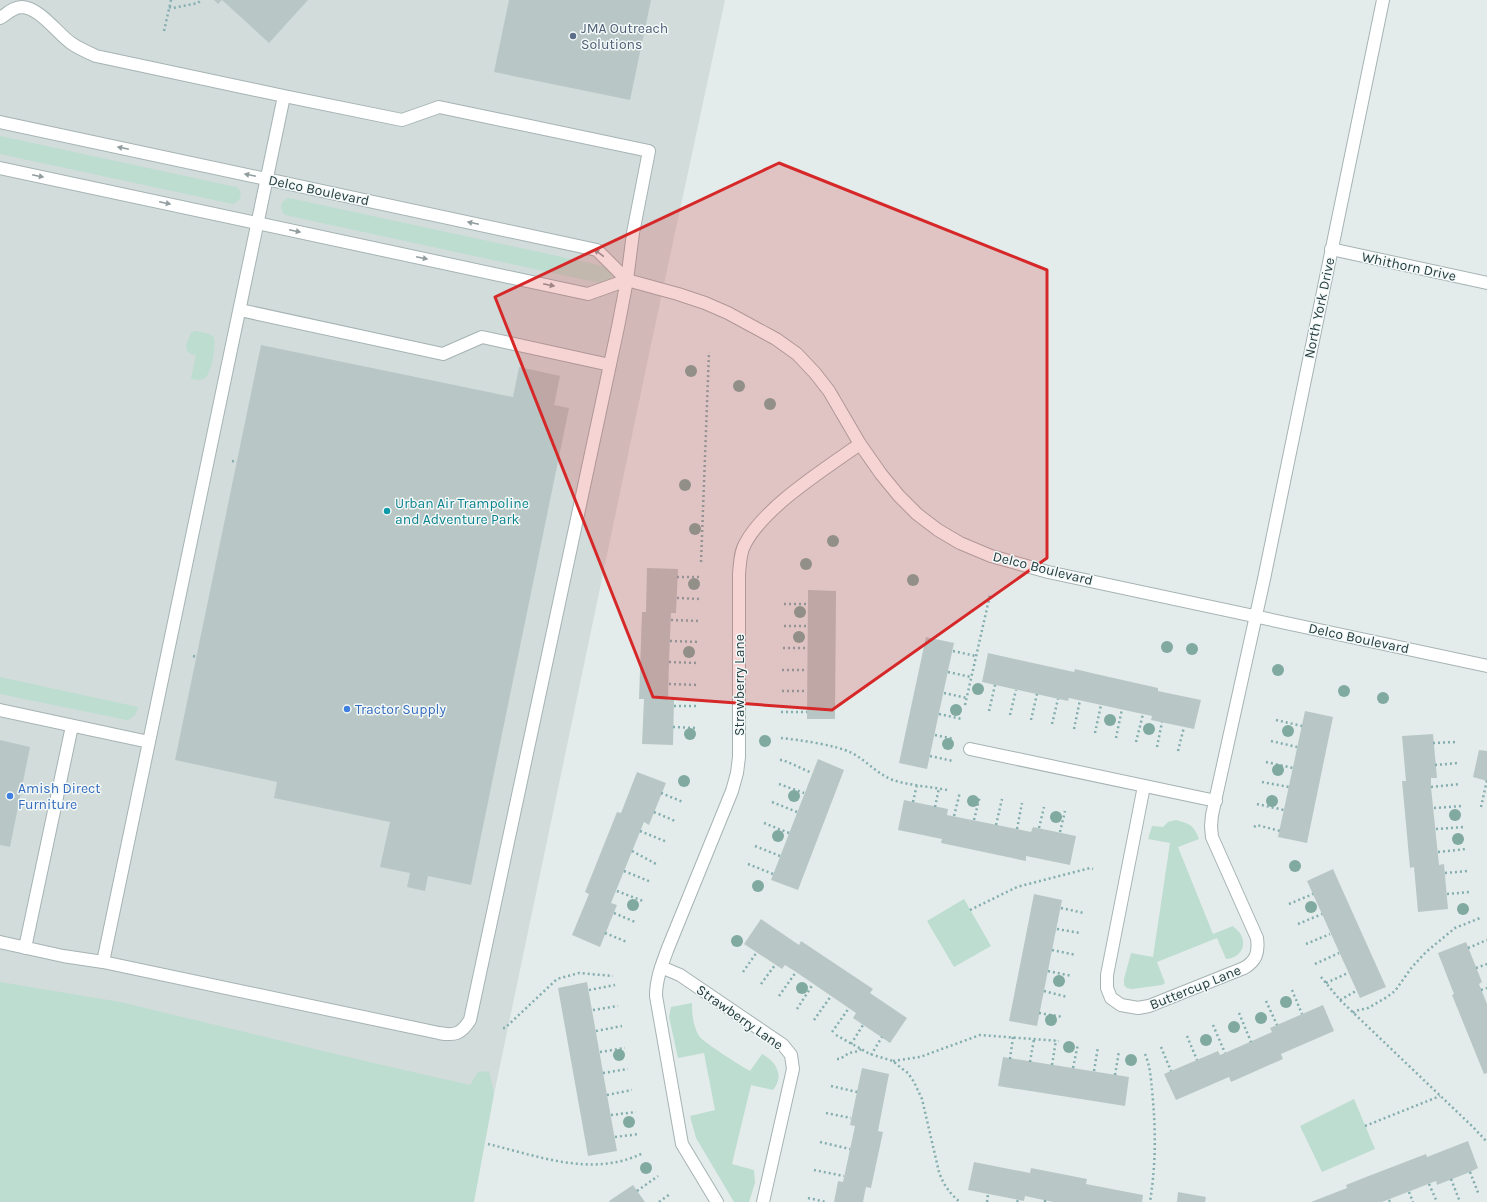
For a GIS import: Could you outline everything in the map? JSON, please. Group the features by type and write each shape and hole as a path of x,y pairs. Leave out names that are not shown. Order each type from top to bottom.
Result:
{"street":[{"name":"North York Drive","path":"1256,616 1383,0"},
{"path":"0,18 14,9 21,7 34,11 72,44 96,56 284,96 402,120 439,107 649,151 633,233 627,280 610,365 470,1020 464,1029 456,1034 439,1033 0,942"},
{"path":"102,962 284,96"},
{"name":"Delco Boulevard","path":"0,122 597,250 627,280 705,303 741,319 776,339 797,354 815,372 829,391 860,444 881,474 899,496 917,514 960,543 991,556 1017,564 1487,666"},
{"path":"0,168 588,294 627,280"},
{"name":"Whithorn Drive","path":"1331,249 1487,283"},
{"path":"240,310 443,354 482,337 610,365"},
{"name":"Strawberry Lane","path":"717,1202 682,1144 656,996 656,987 661,967 732,791 737,774 739,757 739,574 744,545 759,523 784,500 860,444"},
{"name":"Buttercup Lane","path":"1144,786 1107,976 1107,988 1111,998 1121,1005 1129,1007 1149,1006 1236,971 1251,964 1257,956 1257,938 1212,837 1211,826 1256,616"},
{"path":"0,710 149,742"},
{"path":"25,948 72,726"},
{"path":"970,749 1216,801"},
{"name":"Strawberry Lane","path":"661,967 680,975 783,1045 791,1055 793,1069 763,1202"}],"path":[{"path":"164,30 171,0"},
{"path":"169,7 173,8 198,3 201,0"},
{"path":"701,562 708,352"},
{"path":"232,461 237,462"},
{"path":"677,577 701,577"},
{"path":"965,705 990,595"},
{"path":"677,598 700,599"},
{"path":"784,604 808,604"},
{"path":"671,620 700,621"},
{"path":"784,626 807,626"},
{"path":"670,641 699,642"},
{"path":"783,648 807,648"},
{"path":"953,651 976,656"},
{"path":"193,656 197,657"},
{"path":"669,662 698,663"},
{"path":"782,670 807,670"},
{"path":"948,672 971,677"},
{"path":"668,684 698,685"},
{"path":"989,711 995,685"},
{"path":"782,690 807,691"},
{"path":"1010,715 1016,690"},
{"path":"944,693 967,698"},
{"path":"1031,720 1037,694"},
{"path":"1052,724 1058,699"},
{"path":"1074,729 1080,700"},
{"path":"1094,733 1101,705"},
{"path":"674,706 697,706"},
{"path":"1116,738 1122,709"},
{"path":"781,712 807,712"},
{"path":"939,714 962,719"},
{"path":"1136,742 1143,714"},
{"path":"1276,720 1302,726"},
{"path":"1157,747 1162,722"},
{"path":"673,727 697,728"},
{"path":"1178,752 1184,727"},
{"path":"935,735 958,740"},
{"path":"781,738 826,745 851,753 885,776 894,780 947,790"},
{"path":"1271,741 1298,747"},
{"path":"1433,743 1456,742"},
{"path":"930,756 954,761"},
{"path":"780,760 812,773"},
{"path":"1266,762 1293,768"},
{"path":"1435,765 1458,763"},
{"path":"1481,807 1487,780"},
{"path":"1262,782 1289,787"},
{"path":"779,784 804,793"},
{"path":"913,802 917,784"},
{"path":"1432,786 1460,784"},
{"path":"935,807 939,788"},
{"path":"954,816 960,792"},
{"path":"662,793 683,802"},
{"path":"974,820 980,796"},
{"path":"996,825 1002,799"},
{"path":"772,802 797,812"},
{"path":"1017,829 1022,803"},
{"path":"1257,804 1284,810"},
{"path":"1434,808 1462,806"},
{"path":"1039,828 1044,807"},
{"path":"1060,832 1065,811"},
{"path":"654,812 675,821"},
{"path":"764,823 789,833"},
{"path":"1254,827 1257,826 1280,830"},
{"path":"1436,829 1464,827"},
{"path":"640,831 667,842"},
{"path":"755,846 780,856"},
{"path":"1438,852 1466,849"},
{"path":"632,851 658,865"},
{"path":"748,864 773,874"},
{"path":"970,910 1017,888 1090,868 1093,869"},
{"path":"624,871 651,882"},
{"path":"1445,873 1468,871"},
{"path":"617,890 643,901"},
{"path":"1447,894 1470,892"},
{"path":"1289,904 1313,894"},
{"path":"1061,908 1084,913"},
{"path":"614,913 634,922"},
{"path":"1298,924 1322,914"},
{"path":"1353,1013 1355,1011 1368,1008 1387,997 1395,990 1412,967 1431,947 1455,928 1480,918"},
{"path":"1056,929 1080,933"},
{"path":"606,933 627,942"},
{"path":"1306,944 1330,934"},
{"path":"1468,948 1487,940"},
{"path":"1052,950 1076,955"},
{"path":"743,972 757,952"},
{"path":"1315,964 1339,953"},
{"path":"1476,968 1487,964"},
{"path":"761,984 775,965"},
{"path":"1048,971 1072,976"},
{"path":"779,996 796,972"},
{"path":"503,1028 505,1028 556,979 579,973 613,976"},
{"path":"1326,983 1348,973"},
{"path":"1321,977 1353,1013 1487,1142"},
{"path":"797,1009 814,984"},
{"path":"589,990 615,985"},
{"path":"1481,990 1487,988"},
{"path":"1292,990 1302,1014"},
{"path":"1044,991 1067,997"},
{"path":"1340,1000 1356,991"},
{"path":"814,1020 831,996"},
{"path":"1266,1001 1277,1025"},
{"path":"593,1010 618,1006"},
{"path":"832,1032 849,1008"},
{"path":"1039,1013 1063,1017"},
{"path":"1239,1013 1251,1042"},
{"path":"851,1044 863,1025"},
{"path":"1213,1025 1225,1053"},
{"path":"596,1031 622,1026"},
{"path":"836,1035 871,1055 892,1061 908,1073 919,1091 942,1182 960,1202"},
{"path":"892,1061 920,1057 980,1035 1057,1040 1052,1065"},
{"path":"1187,1036 1197,1060"},
{"path":"871,1055 882,1037"},
{"path":"1010,1058 1013,1037"},
{"path":"1030,1062 1034,1039"},
{"path":"1074,1068 1078,1044"},
{"path":"1161,1047 1171,1071"},
{"path":"600,1052 625,1048"},
{"path":"1094,1072 1098,1048"},
{"path":"837,1059 861,1049"},
{"path":"1115,1075 1119,1051"},
{"path":"1145,1054 1151,1079 1156,1139 1155,1173 1150,1202"},
{"path":"603,1073 628,1069"},
{"path":"831,1086 857,1092"},
{"path":"607,1095 632,1090"},
{"path":"1366,1126 1440,1096"},
{"path":"611,1115 636,1112"},
{"path":"826,1113 851,1118"},
{"path":"615,1137 639,1134"},
{"path":"820,1142 850,1149"},
{"path":"488,1144 575,1165 595,1166 617,1162 643,1153"},
{"path":"814,1170 844,1176"},
{"path":"1470,1172 1479,1195"},
{"path":"637,1191 658,1176"},
{"path":"1451,1179 1460,1202"},
{"path":"1429,1184 1437,1202"},
{"path":"1409,1192 1413,1202"},
{"path":"659,1202 670,1194"},
{"path":"987,1202 988,1194"},
{"path":"808,1198 826,1202"}],"highlighted area":[{"path":"779,163 1047,270 1047,558 832,710 653,697 495,297"}],"shaded area":[{"path":"0,0 725,0 494,1094 0,986"}],"green space":[{"path":"0,136 236,187 241,194 240,199 233,204 0,154"},
{"path":"289,198 608,267 612,276 610,280 604,284 285,215 281,205 286,199"},
{"path":"196,331 209,334 214,337 213,358 210,369 206,377 199,380 191,379 196,355 187,351 186,345 191,333"},
{"path":"0,677 138,707 134,715 127,720 0,694"},
{"path":"1176,820 1191,826 1199,839 1178,847 1213,934 1233,926 1240,933 1243,947 1239,954 1226,959 1217,938 1157,962 1165,983 1162,985 1132,989 1127,988 1124,985 1124,979 1131,953 1153,957 1170,843 1148,839 1152,826 1163,827 1168,822"},
{"path":"964,899 991,946 954,967 927,921"},
{"path":"0,982 120,1002 470,1085 478,1072 489,1071 494,1094 474,1202 0,1202"},
{"path":"692,1003 695,1028 699,1036 707,1043 750,1071 762,1054 775,1065 777,1069 777,1085 773,1090 751,1085 732,1164 754,1170 755,1183 749,1202 734,1202 696,1138 690,1116 715,1110 704,1053 678,1058 669,1017 671,1007"},
{"path":"1354,1099 1375,1149 1322,1172 1300,1126"}],"building":[{"path":"214,0 222,0 218,4"},
{"path":"222,0 308,0 269,43"},
{"name":"JMA Outreach Solutions","path":"509,0 651,0 630,100 494,72"},
{"path":"261,345 513,397 519,367 560,376 554,405 569,408 471,885 428,876 425,891 407,887 410,873 380,867 390,822 274,798 277,782 175,760"},
{"path":"647,568 678,569 676,613 671,613 669,662 668,700 674,700 673,745 642,744 644,699 639,699 642,612 646,612"},
{"path":"808,590 836,591 835,719 807,719"},
{"path":"926,637 954,643 927,769 899,763"},
{"path":"988,653 1074,672 1075,669 1158,688 1158,691 1201,700 1194,729 1151,720 1152,716 1069,698 1068,701 982,682"},
{"path":"1305,711 1333,717 1307,843 1278,837"},
{"path":"1433,734 1437,778 1431,778 1431,787 1439,865 1444,864 1448,909 1418,912 1414,867 1410,868 1402,781 1406,781 1402,736"},
{"name":"Amish Direct Furniture","path":"0,740 30,747 10,847 0,845"},
{"path":"1479,750 1487,751 1487,781 1473,777"},
{"path":"818,759 844,770 798,890 771,880"},
{"path":"637,772 666,783 649,825 644,822 611,903 617,905 600,947 572,935 589,894 585,892 617,812 621,813"},
{"path":"904,800 948,809 947,815 1031,832 1033,827 1076,836 1070,865 1026,856 1026,861 941,843 942,839 898,830"},
{"path":"1333,869 1386,987 1360,998 1307,881"},
{"path":"1034,894 1062,900 1037,1026 1009,1021"},
{"path":"761,919 799,945 801,941 873,989 870,993 907,1018 890,1043 853,1018 856,1013 796,972 785,965 782,969 744,944"},
{"path":"1466,942 1482,982 1479,984 1487,1004 1487,1073 1484,1074 1452,995 1454,994 1438,953"},
{"path":"587,982 617,1151 588,1156 558,988"},
{"path":"1323,1005 1334,1031 1281,1054 1283,1059 1231,1082 1229,1077 1176,1100 1164,1074 1218,1051 1220,1055 1225,1053 1272,1032 1270,1028"},
{"path":"1003,1057 1129,1077 1125,1106 998,1086"},
{"path":"862,1068 889,1074 878,1131 883,1132 871,1188 866,1187 863,1202 834,1202 838,1181 843,1182 855,1126 850,1125"},
{"path":"1468,1141 1478,1168 1437,1185 1436,1181 1382,1202 1311,1202 1347,1188 1346,1185 1366,1177 1426,1154 1427,1157"},
{"path":"974,1162 1030,1173 1031,1168 1087,1179 1086,1184 1143,1195 1142,1202 1053,1202 1025,1196 1024,1201 968,1190"},
{"path":"633,1185 645,1202 609,1201"},
{"path":"1178,1192 1206,1197 1205,1202 1177,1202"}],"place":[{"name":"JMA Outreach Solutions","path":"573,36"},
{"name":"Urban Air Trampoline and Adventure Park","path":"387,511"},
{"name":"Tractor Supply","path":"347,709"},
{"name":"Amish Direct Furniture","path":"10,796"}]}
